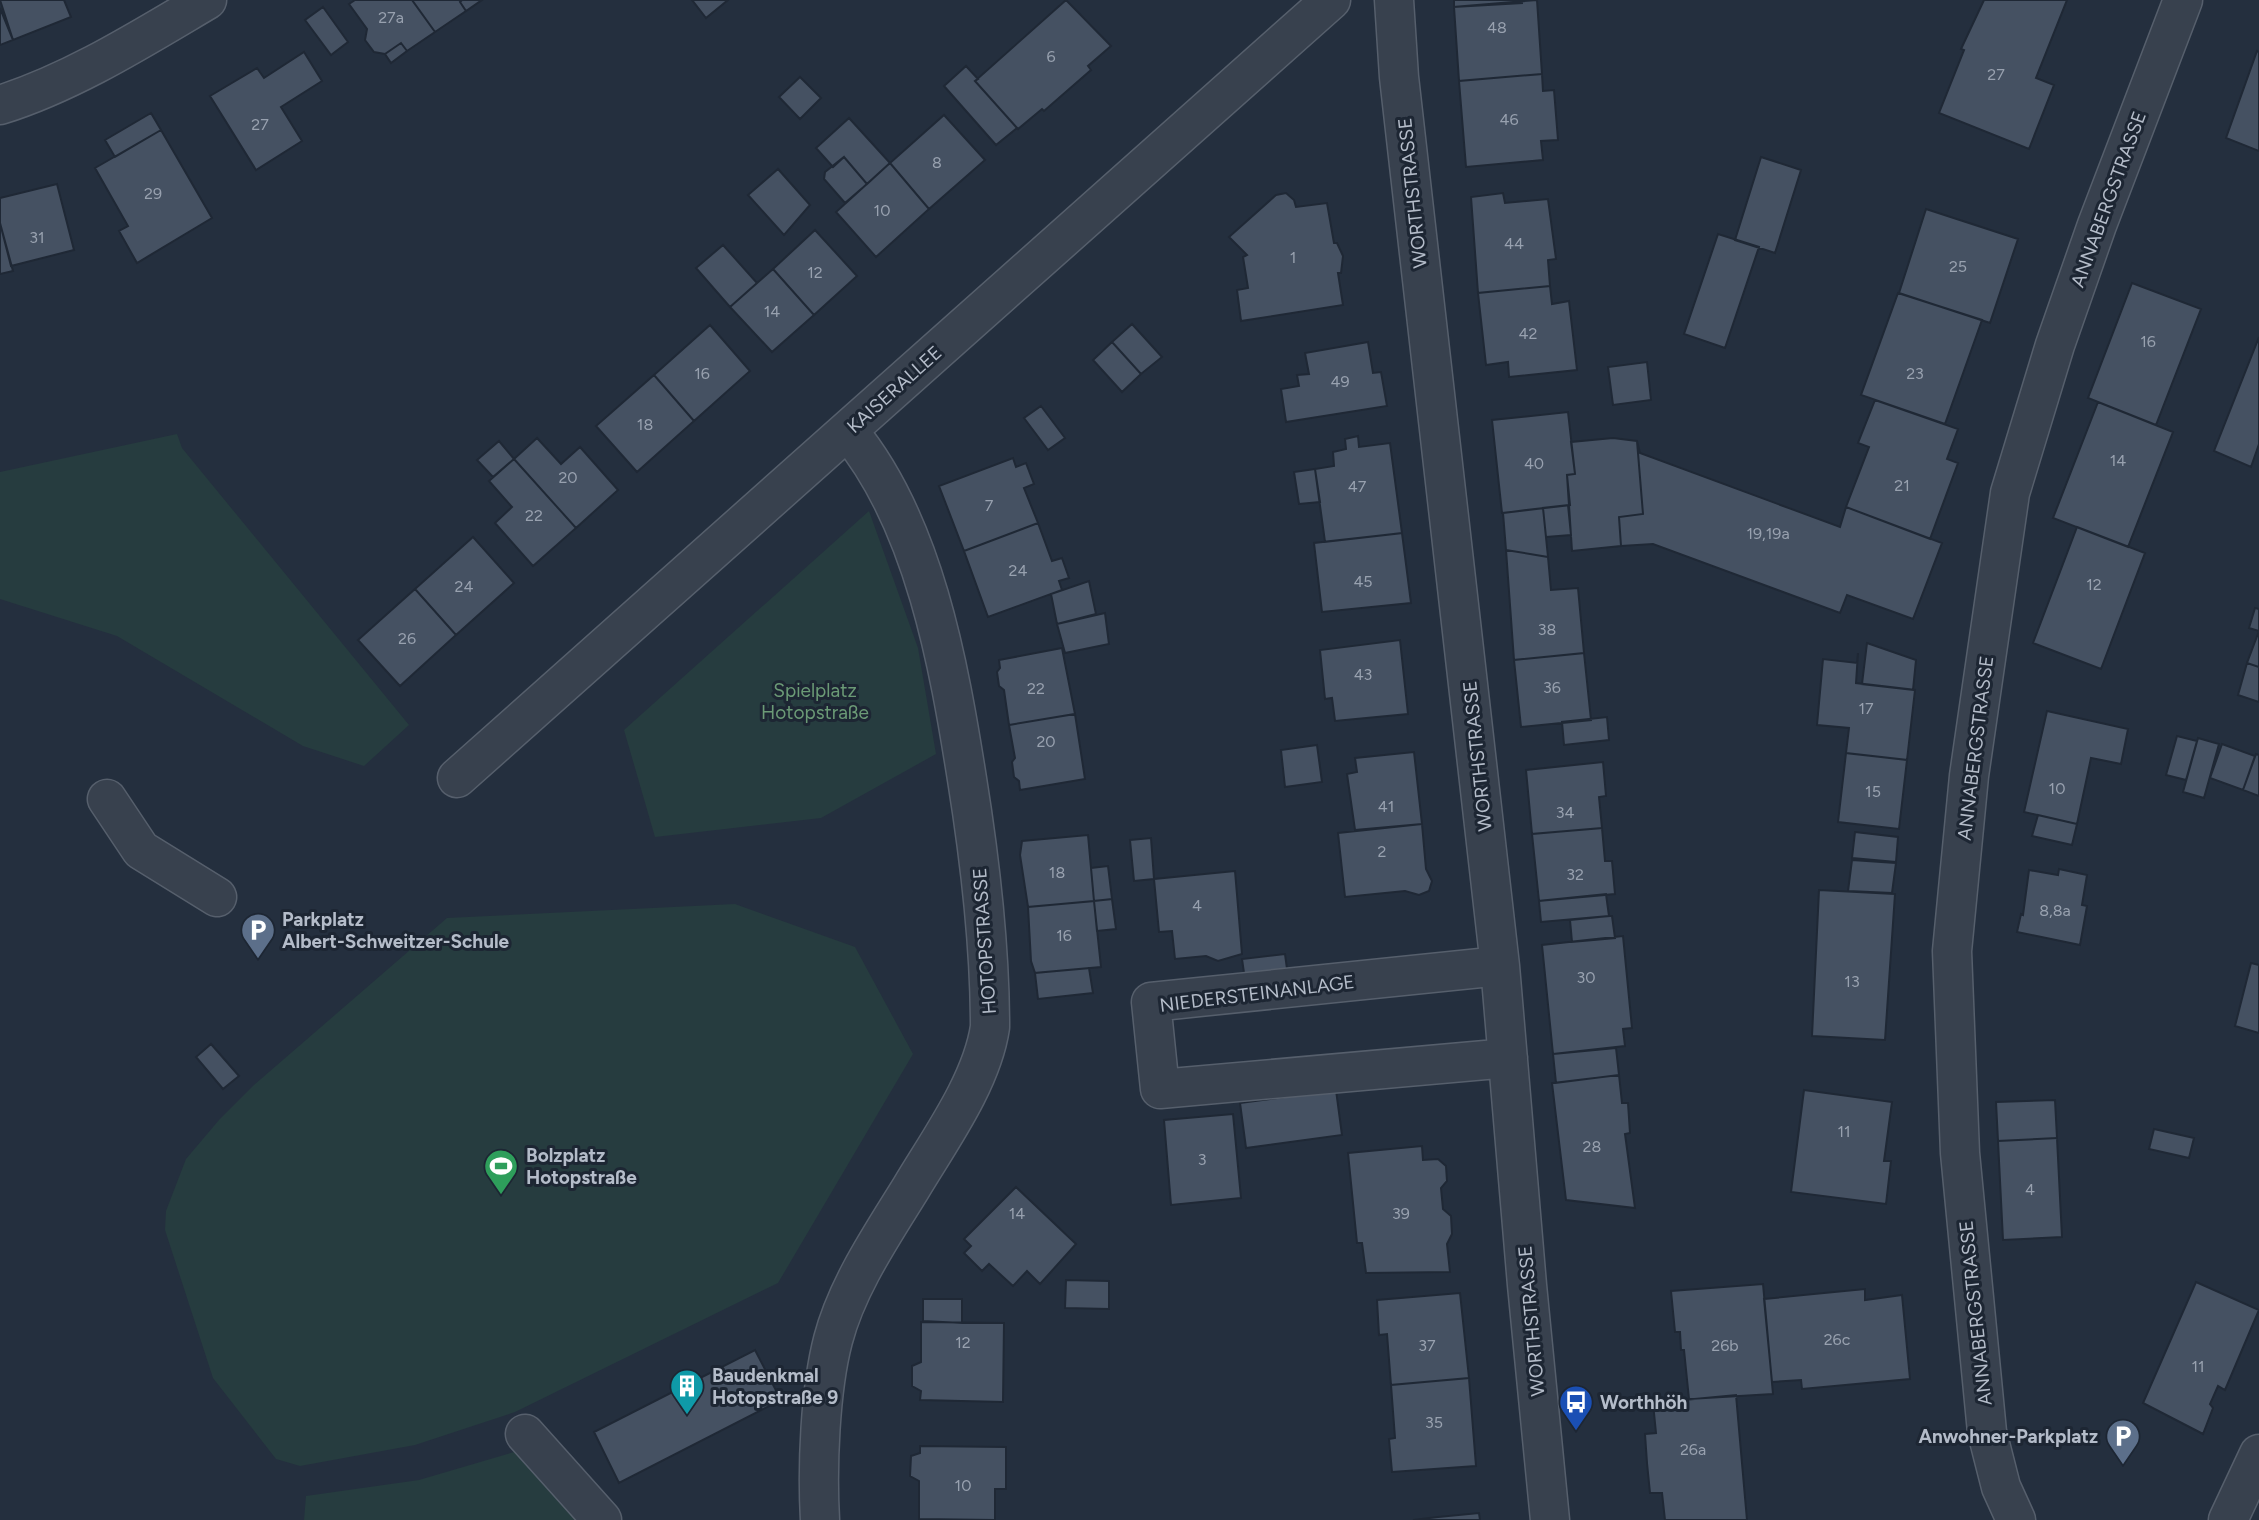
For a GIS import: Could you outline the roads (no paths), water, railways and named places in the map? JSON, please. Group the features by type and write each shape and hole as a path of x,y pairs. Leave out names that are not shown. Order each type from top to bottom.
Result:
{"street":[{"path":"0,106 85,69 207,0"},
{"name":"KAISERALLEE","path":"457,778 1331,0"},
{"name":"ANNABERGSTRASSE","path":"2016,1520 2001,1488 1987,1432 1960,1153 1952,951 1969,776 2010,493 2055,345 2096,225 2183,0"},
{"name":"WORTHSTRASSE","path":"1389,4 1500,965 1550,1520"},
{"name":"HOTOPSTRASSE","path":"820,1520 818,1490 824,1408 833,1340 857,1280 950,1125 988,1045 990,1027 984,916 974,822 946,653 895,503 848,431"},
{"path":"107,799 141,850 217,897"},
{"name":"NIEDERSTEINANLAGE","path":"1500,965 1151,1002 1160,1089 1508,1058"},
{"path":"525,1434 602,1520"},
{"path":"2228,1520 2259,1454"}],"place":[{"name":"Parkplatz Albert-Schweitzer-Schule","path":"258,960"},
{"name":"Bolzplatz Hotopstraße","path":"501,1196"},
{"name":"Baudenkmal Hotopstraße 9","path":"687,1416"},
{"name":"Worthhöh","path":"1576,1432"},
{"name":"Anwohner-Parkplatz","path":"2123,1466"}],"park label":[{"name":"Spielplatz Hotopstraße","path":"815,701"}]}
